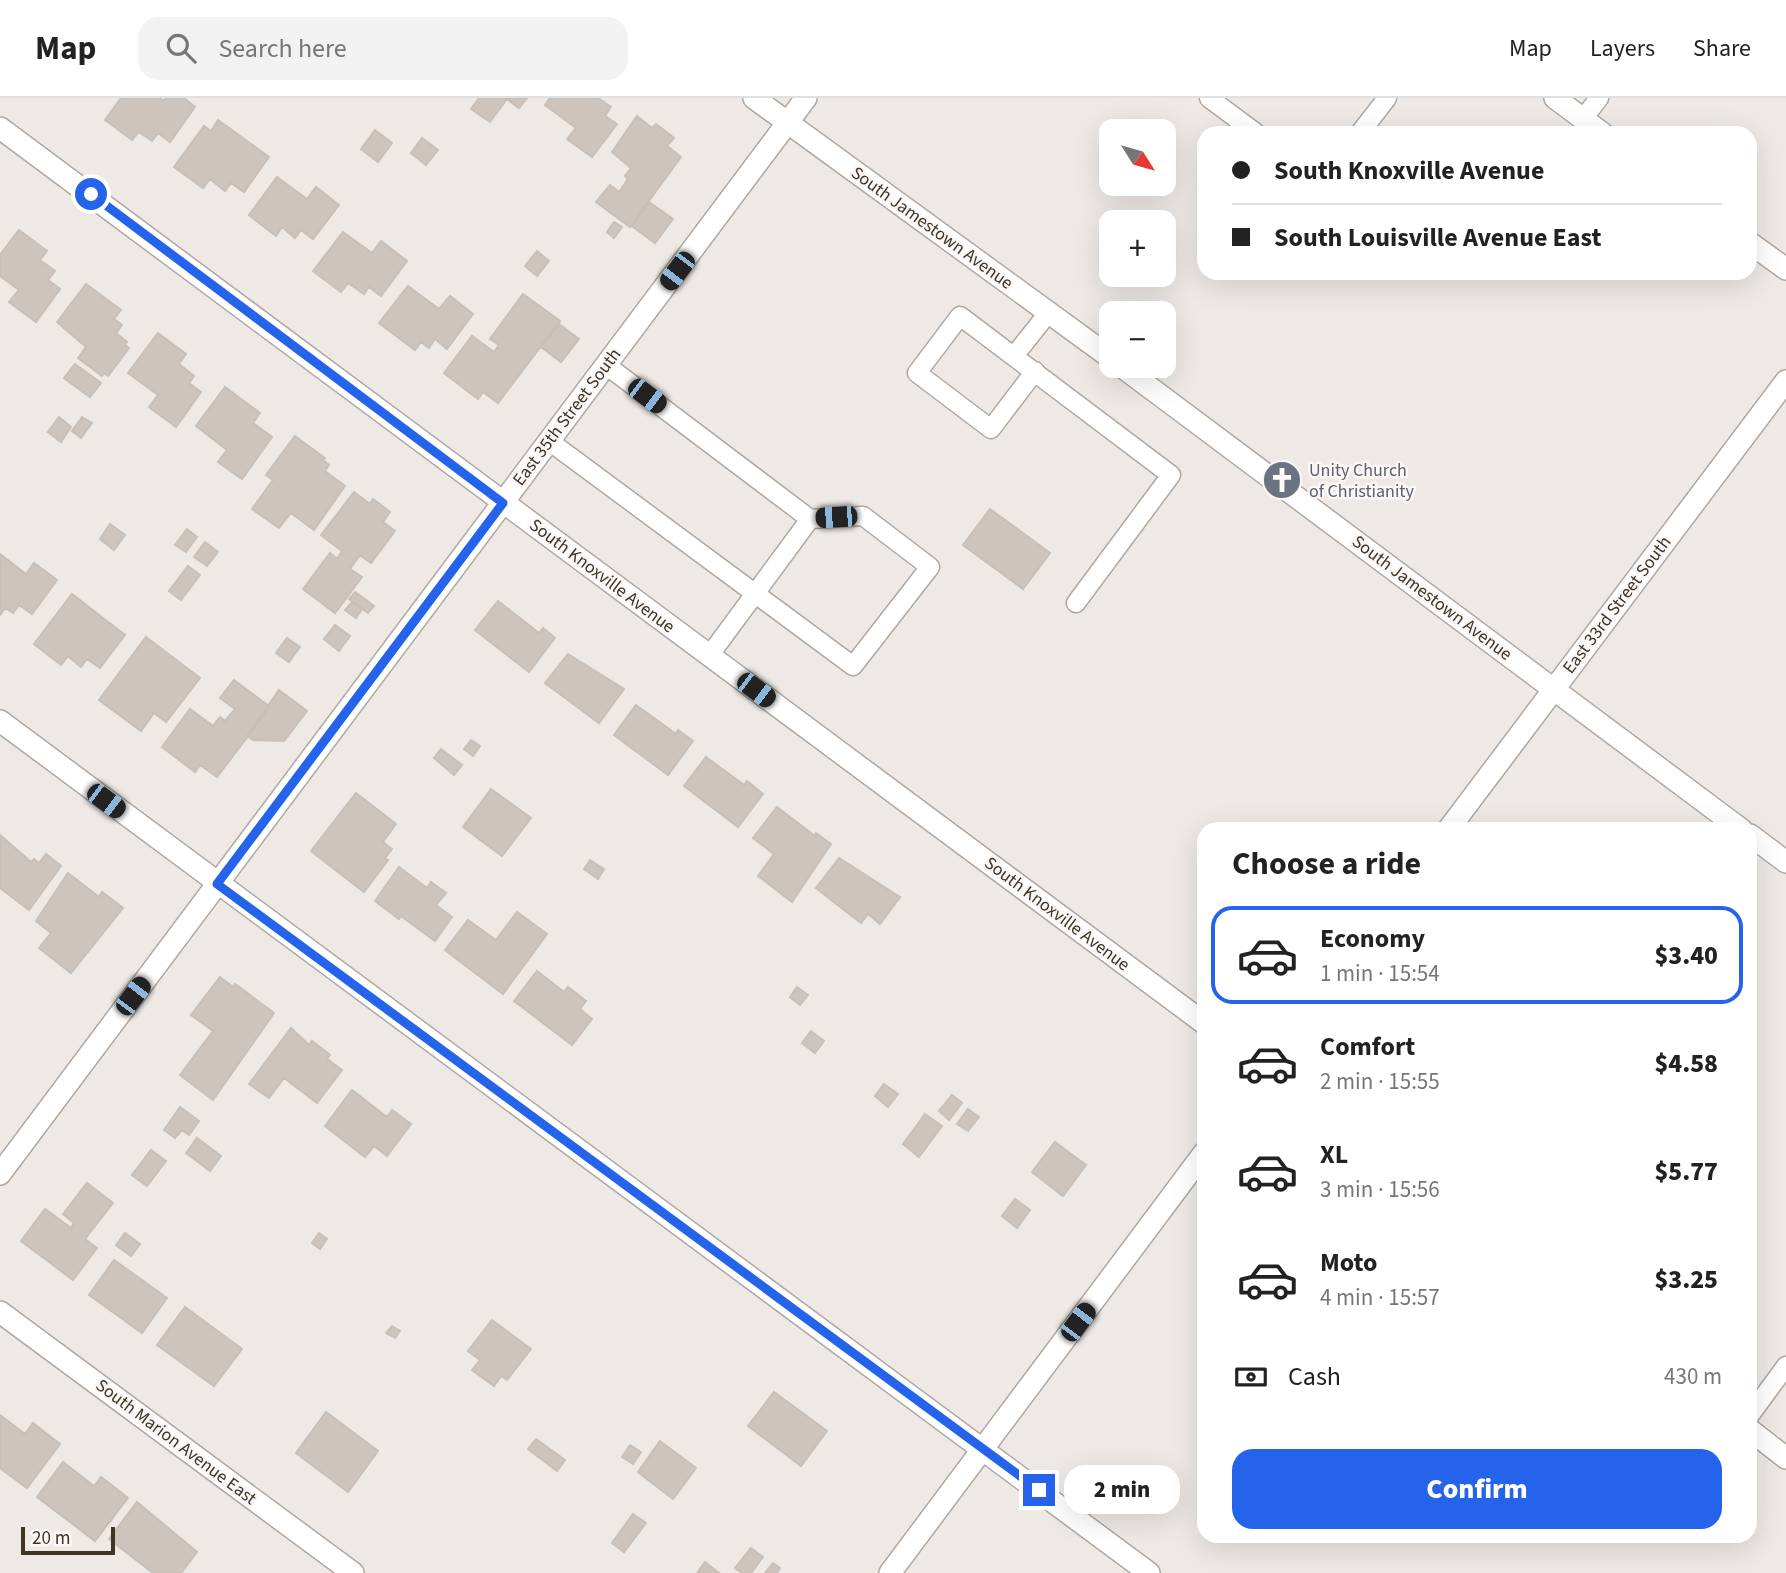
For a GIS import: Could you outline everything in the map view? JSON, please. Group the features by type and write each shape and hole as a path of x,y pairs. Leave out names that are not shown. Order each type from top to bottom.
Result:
{"street":[{"name":"South Jamestown Avenue","path":"754,98 1099,349"},
{"name":"East 35th Street South","path":"0,1174 806,98"},
{"path":"1555,98 1592,126"},
{"name":"South Knoxville Avenue","path":"0,128 1197,1018"},
{"path":"1757,248 1786,270"},
{"name":"South Jamestown Avenue","path":"1137,378 1731,822"},
{"name":"East 33rd Street South","path":"1454,822 1786,381"},
{"path":"0,721 217,884 984,1448 1149,1573"},
{"path":"1757,840 1786,862"},
{"path":"890,1573 1197,1162"},
{"name":"South Marion Avenue East","path":"0,1312 353,1573"},
{"path":"1757,1435 1786,1458"}],"lane":[{"path":"1209,98 1247,126"},
{"path":"1365,126 1387,98"},
{"path":"1583,119 1599,98"},
{"path":"1014,356 1049,312"},
{"path":"1034,371 992,429 918,373 960,316 1034,371 1171,475 1076,603"},
{"path":"550,441 853,666 930,567 863,516 810,519 606,365"},
{"path":"709,656 810,519"},
{"path":"1757,1405 1786,1366"}],"building":[{"path":"121,98 160,98 164,101 166,98 184,98 195,107 170,142 158,133 152,141 139,132 132,140 105,120"},
{"path":"479,98 527,98 519,108 507,99 490,122 471,109"},
{"path":"550,98 598,98 611,107 605,116 617,124 592,157 567,139 576,128 545,105"},
{"path":"637,116 652,128 656,124 674,138 667,146 681,157 630,227 596,202 610,185 619,192 628,179 625,176 631,168 612,152"},
{"path":"218,120 269,157 244,192 231,183 225,191 210,179 203,188 174,167 204,126 211,131"},
{"path":"375,130 392,143 378,162 361,149"},
{"path":"422,138 438,150 426,165 411,153"},
{"path":"277,177 307,199 316,187 339,205 313,239 301,230 295,238 282,227 276,236 249,215"},
{"path":"649,202 673,219 655,243 632,226"},
{"path":"614,222 622,227 614,238 607,232"},
{"path":"19,230 47,251 40,260 55,271 48,280 60,289 36,322 9,302 19,290 0,276 0,255"},
{"path":"343,232 372,253 381,241 407,261 381,296 369,287 364,294 348,283 341,292 313,271"},
{"path":"537,251 549,261 537,276 525,266"},
{"path":"86,284 121,310 114,319 122,325 116,333 127,342 125,345 129,348 108,376 104,373 102,376 78,358 86,347 57,322"},
{"path":"408,286 439,309 450,296 473,314 447,349 435,339 429,348 421,342 415,350 379,323"},
{"path":"523,294 560,321 498,403 483,392 478,399 444,373 472,336 494,352 499,345 490,339"},
{"path":"559,324 579,339 561,362 541,347"},
{"path":"158,333 186,354 179,364 194,376 189,383 201,392 176,427 149,407 158,395 128,373"},
{"path":"75,364 101,383 90,397 64,378"},
{"path":"225,387 260,413 253,423 272,437 242,479 218,462 227,450 196,426"},
{"path":"59,417 71,427 61,442 48,432"},
{"path":"82,417 92,423 81,438 72,431"},
{"path":"295,436 325,458 323,460 329,465 325,471 345,486 314,530 291,513 279,528 252,509 273,480 266,475"},
{"path":"354,492 370,504 373,499 390,512 383,522 395,531 371,563 360,555 350,569 362,577 335,613 303,589 330,553 337,559 342,551 321,535"},
{"path":"990,509 1050,553 1023,589 963,545"},
{"path":"110,524 125,535 114,550 100,539"},
{"path":"187,529 197,537 186,552 175,545"},
{"path":"205,542 218,552 207,566 194,557"},
{"path":"0,554 26,574 34,563 57,580 32,614 19,605 13,613 5,608 0,615"},
{"path":"188,566 200,575 181,600 169,591"},
{"path":"355,592 374,606 368,613 349,599"},
{"path":"72,594 125,635 100,668 87,659 81,667 68,656 61,665 34,644"},
{"path":"498,601 539,633 543,628 555,638 529,672 475,630"},
{"path":"352,602 362,609 356,618 345,610"},
{"path":"335,625 350,636 339,651 324,639"},
{"path":"146,637 200,678 166,722 154,713 141,731 99,700"},
{"path":"287,638 300,647 289,662 276,653"},
{"path":"568,654 624,689 599,723 545,683"},
{"path":"234,680 270,707 217,777 200,765 195,772 162,747 190,709 213,726 220,717 225,721 235,709 220,698"},
{"path":"279,690 307,711 284,741 253,740 247,736"},
{"path":"636,705 676,734 678,730 693,741 668,775 614,735"},
{"path":"471,740 480,746 473,756 464,749"},
{"path":"441,749 462,765 454,775 434,758"},
{"path":"706,757 744,785 747,781 763,794 738,827 684,786"},
{"path":"491,789 531,818 502,856 463,827"},
{"path":"356,793 396,824 383,842 392,849 385,858 388,860 364,892 311,851"},
{"path":"777,807 815,836 816,833 831,844 792,902 758,876 774,854 753,838"},
{"path":"0,835 31,862 34,859 39,863 46,854 61,866 29,910 0,888"},
{"path":"839,858 900,897 880,924 868,914 861,923 816,888"},
{"path":"590,860 604,869 598,879 584,869"},
{"path":"399,867 427,888 431,882 446,893 436,905 452,917 435,941 375,901"},
{"path":"68,873 99,897 102,892 123,908 71,973 39,948 51,933 36,921"},
{"path":"517,912 547,934 503,994 445,950 468,920 496,940"},
{"path":"537,971 564,992 568,987 586,1001 580,1009 592,1019 572,1045 514,1001"},
{"path":"220,977 233,987 235,984 274,1013 213,1100 180,1075 213,1031 191,1015"},
{"path":"797,987 808,995 800,1005 790,997"},
{"path":"291,1028 309,1045 312,1041 330,1055 327,1059 342,1070 317,1103 284,1078 269,1098 249,1084"},
{"path":"811,1031 824,1041 815,1053 802,1043"},
{"path":"884,1084 898,1094 888,1107 875,1096"},
{"path":"352,1090 387,1117 392,1110 411,1124 387,1156 374,1146 365,1157 325,1126"},
{"path":"952,1095 962,1103 949,1120 939,1111"},
{"path":"180,1107 199,1121 189,1135 182,1130 175,1138 164,1130"},
{"path":"968,1109 979,1117 968,1131 957,1124"},
{"path":"925,1114 942,1126 919,1157 903,1144"},
{"path":"197,1138 221,1156 210,1171 186,1153"},
{"path":"1055,1142 1086,1165 1063,1196 1032,1172"},
{"path":"151,1150 166,1161 147,1186 132,1175"},
{"path":"87,1183 113,1203 85,1239 97,1248 73,1280 21,1241 45,1209 71,1228 74,1223 63,1214"},
{"path":"1015,1199 1030,1210 1017,1228 1002,1216"},
{"path":"125,1233 140,1244 131,1256 116,1245"},
{"path":"319,1233 327,1239 320,1249 312,1243"},
{"path":"114,1260 167,1298 142,1333 89,1295"},
{"path":"185,1307 242,1349 214,1386 157,1345"},
{"path":"492,1320 531,1349 507,1380 501,1376 494,1386 472,1370 480,1360 468,1351"},
{"path":"392,1326 400,1331 395,1338 386,1333"},
{"path":"774,1392 827,1431 801,1466 748,1426"},
{"path":"326,1412 378,1451 348,1492 296,1453"},
{"path":"0,1415 25,1434 33,1423 60,1444 27,1488 0,1468"},
{"path":"536,1439 565,1460 557,1471 528,1449"},
{"path":"660,1441 696,1468 673,1499 638,1472"},
{"path":"630,1445 641,1452 633,1464 622,1457"},
{"path":"63,1462 94,1486 101,1477 128,1498 95,1541 37,1497"},
{"path":"137,1502 197,1552 181,1573 153,1573 109,1539"},
{"path":"633,1514 646,1523 624,1552 612,1543"},
{"path":"751,1548 763,1557 751,1573 742,1573 735,1568"},
{"path":"705,1562 719,1573 697,1573"},
{"path":"773,1563 780,1568 777,1573 765,1573"}],"place":[{"name":"Unity Church of Christianity","path":"1282,480"}],"route":[{"path":"91,194 503,503 217,884 1039,1490"}]}
